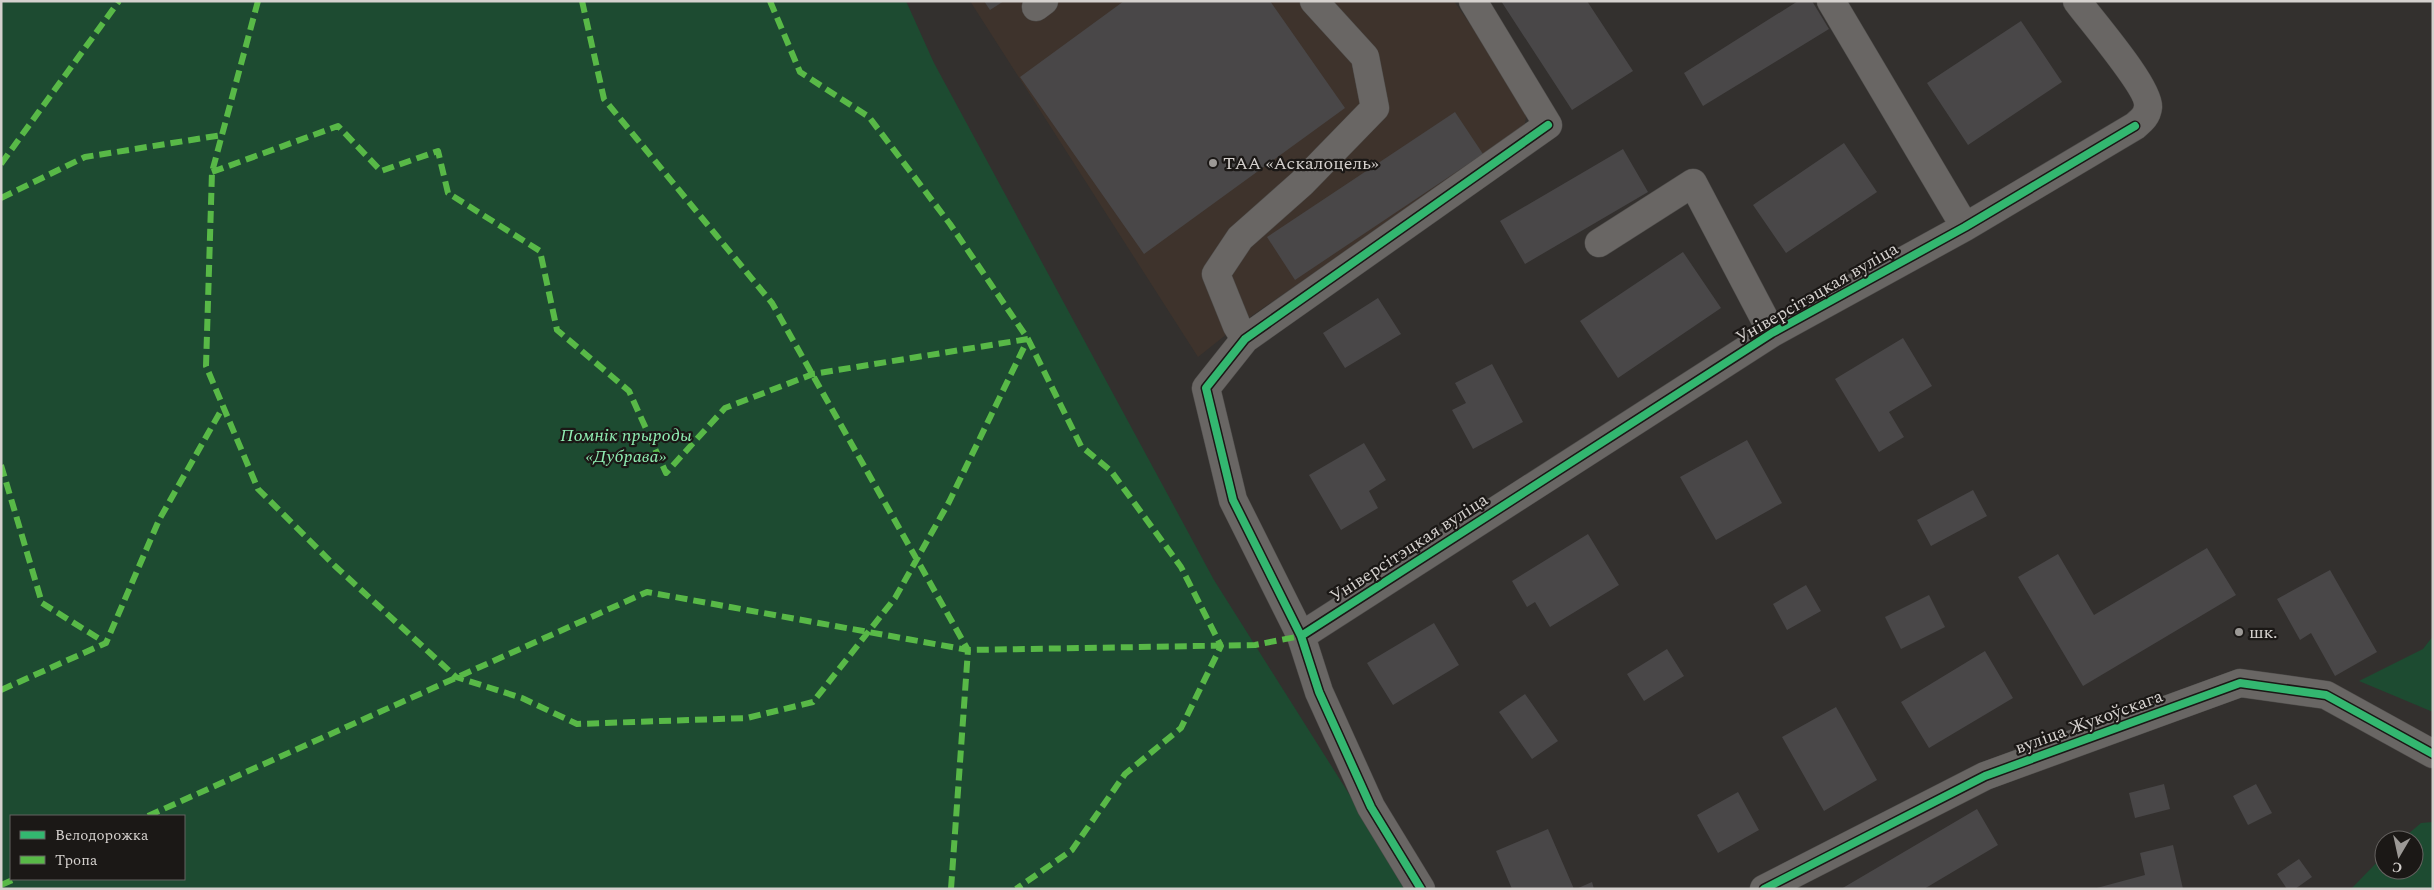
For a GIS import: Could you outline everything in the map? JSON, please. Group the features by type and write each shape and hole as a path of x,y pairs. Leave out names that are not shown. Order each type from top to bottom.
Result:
{"street":[{"path":"1245,339 1237,326 1216,274 1240,238 1302,183 1374,108 1365,57 1314,1"},
{"path":"1421,889 1371,807 1319,692 1301,636 1233,500 1206,388 1245,339 1548,125 1473,1"},
{"path":"1831,1 1964,228"},
{"name":"Універсітэцкая вуліца","path":"1301,636 1772,333 1964,228 2135,126 2144,118 2148,106 2140,85 2077,1"},
{"path":"1599,242 1693,183 1772,333"},
{"name":"вуліца Жукоўскага","path":"1764,889 1984,776 2240,683 2326,696 2433,754"}],"shaded area":[{"path":"970,1 1454,1 1528,107 1524,128 1237,326 1198,357"}],"green space":[{"name":"Помнік прыроды «Дубрава»","path":"1,1 906,1 934,63 1214,580 1409,889 1,889"},
{"path":"2433,636 2433,712 2359,681 2423,649"},
{"path":"2433,822 2433,889 2351,889 2374,865 2374,880 2424,880 2424,830 2413,830 2421,823"}],"building":[{"path":"984,1 1004,1 990,10"},
{"name":"ТАА «Аскалоцель»","path":"1124,1 1270,1 1345,108 1144,254 1020,77"},
{"path":"1501,1 1587,1 1633,71 1572,110"},
{"path":"1798,1 1812,1 1829,29 1703,106 1684,73"},
{"path":"2021,21 2062,82 1968,145 1927,83"},
{"path":"1455,112 1483,154 1295,280 1267,237"},
{"path":"1844,143 1877,192 1786,253 1753,205"},
{"path":"1623,149 1648,192 1525,264 1500,221"},
{"path":"1683,252 1721,308 1618,378 1580,321"},
{"path":"1378,298 1401,334 1345,368 1323,333"},
{"path":"1903,338 1932,386 1889,412 1904,437 1879,452 1835,379"},
{"path":"1492,364 1523,422 1473,449 1452,410 1466,403 1455,383"},
{"path":"1747,440 1782,503 1716,540 1680,477"},
{"path":"1364,443 1386,480 1369,491 1378,508 1341,530 1309,475"},
{"path":"1973,490 1987,516 1931,546 1917,520"},
{"path":"1588,534 1619,585 1550,627 1535,602 1527,607 1512,581"},
{"path":"2207,548 2236,595 2083,686 2018,577 2058,554 2094,615"},
{"path":"2330,570 2377,652 2335,676 2311,633 2300,640 2277,599"},
{"path":"1806,585 1821,611 1787,630 1773,604"},
{"path":"1929,595 1945,627 1901,649 1885,617"},
{"path":"1434,623 1459,665 1393,705 1367,663"},
{"path":"1667,649 1684,676 1644,701 1627,674"},
{"path":"1985,651 2013,698 1929,748 1901,702"},
{"path":"1525,694 1558,741 1532,759 1499,712"},
{"path":"1836,707 1877,780 1824,811 1782,737"},
{"path":"2164,784 2170,809 2135,818 2129,793"},
{"path":"2256,784 2272,813 2248,825 2233,796"},
{"path":"1738,792 1759,830 1718,853 1697,815"},
{"path":"1977,809 1998,845 1924,889 1841,889"},
{"path":"1548,829 1574,889 1512,889 1496,851"},
{"path":"2173,845 2183,889 2093,889 2145,875 2140,853"},
{"path":"2299,859 2312,877 2295,889 2287,889 2277,874"},
{"path":"1592,882 1594,889 1576,889"}],"marked path":[{"path":"1,164 119,1"},
{"path":"258,1 212,172 206,366 258,489 335,566 456,677 522,698 577,724 747,718 813,702 895,598 949,502 1028,339"},
{"path":"582,1 604,99 772,303 968,650 951,889"},
{"path":"770,1 800,72 869,117 950,224 1028,339 1081,446 1111,471 1181,567 1221,646 1181,728 1125,774 1072,850 1016,889"},
{"path":"212,172 338,126 381,171 438,151 448,193 540,251 557,330 629,391 666,473 725,408 813,374 1028,339"},
{"path":"1,198 85,157 222,135"},
{"path":"1,690 106,643 159,520 223,407"},
{"path":"1,465 42,603 106,643"},
{"path":"150,815 647,592 968,650 1255,645 1301,636"},
{"path":"1,885 13,880"}],"cycle path":[{"path":"1421,889 1371,807 1319,692 1301,636 1233,500 1206,388 1245,339 1548,125"},
{"path":"1301,636 1772,333 1965,227 2135,126"},
{"path":"1764,889 1985,776 2240,683 2326,695 2433,754"}],"place":[{"name":"ТАА «Аскалоцель»","path":"1213,163"},
{"name":"шк.","path":"2239,632"}]}
